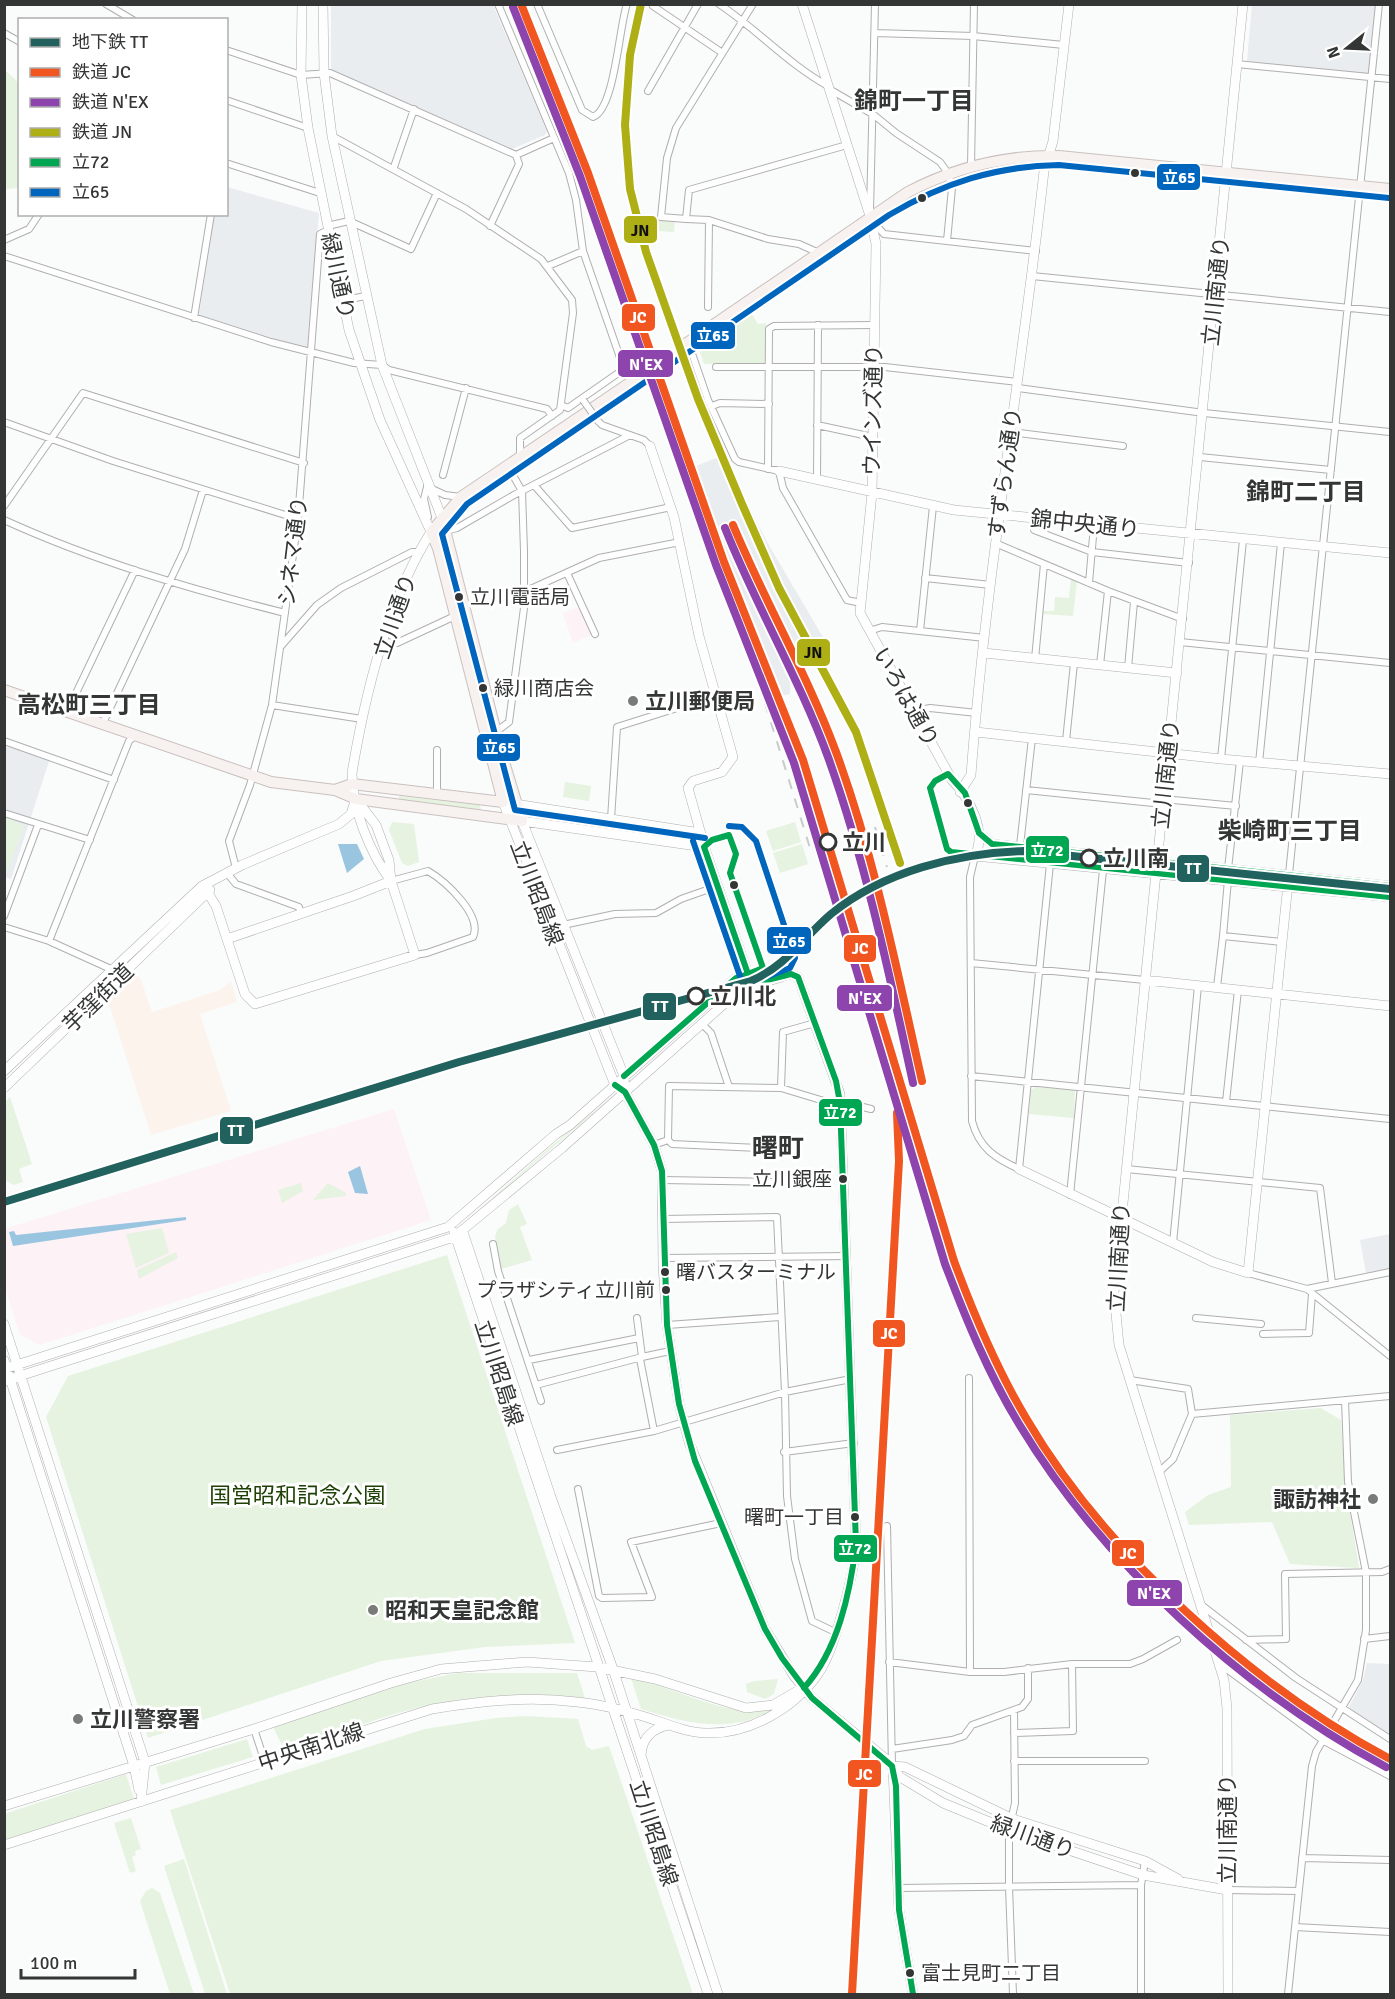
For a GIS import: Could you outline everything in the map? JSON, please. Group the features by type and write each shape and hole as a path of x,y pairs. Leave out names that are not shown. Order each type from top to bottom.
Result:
{"main road":[{"path":"686,344 908,192 948,173 971,166 1010,158 1048,156 1390,189"},
{"name":"立川通り","path":"431,532 461,497 640,376"},
{"path":"4,690 66,714 271,782 335,790 356,799 522,821 442,518"},
{"path":"335,790 352,784 503,802 431,532"}],"street":[{"path":"106,4 130,18"},
{"name":"緑川通り","path":"302,4 301,75 308,128 320,193 358,362 380,420 431,532"},
{"name":"緑川通り","path":"323,4 324,73 332,136 381,365 442,518"},
{"path":"498,4 569,173 576,200 583,251 624,369 568,408 561,405"},
{"path":"537,4 582,110 593,117 601,111 611,83 627,4"},
{"path":"648,91 698,4"},
{"path":"719,4 743,20 795,67 874,115 896,134 940,162 948,173 952,188 947,241"},
{"path":"753,4 676,128 667,158 661,217 709,220 768,239 803,246 819,253"},
{"name":"ウインズ通り","path":"802,4 870,216 876,244 872,492 861,603"},
{"path":"875,4 870,216 884,234 1036,251"},
{"path":"971,166 974,4"},
{"name":"すずらん通り","path":"961,788 971,775 998,516 1048,156 1053,141 1069,4"},
{"name":"立川南通り","path":"1228,1995 1227,1708 1220,1664 1119,1345 1114,1310 1120,1219 1200,457 1243,4"},
{"path":"1248,1273 1267,1107 1336,427 1346,307 1361,186 1379,4"},
{"path":"653,6 722,52"},
{"path":"4,33 18,41"},
{"path":"875,33 973,36 1064,45"},
{"path":"228,51 301,75 330,73 516,155 519,164 490,226"},
{"path":"1237,64 1390,79"},
{"path":"228,101 308,128"},
{"path":"394,167 414,109"},
{"path":"332,136 394,167 490,226 548,266 572,300 573,313 560,410 520,438 520,457"},
{"path":"516,155 554,138"},
{"path":"686,219 689,190 847,145"},
{"path":"228,164 320,193"},
{"path":"328,228 349,221 411,249 437,193"},
{"path":"4,240 29,229 38,216"},
{"path":"194,318 211,216"},
{"path":"708,307 709,220"},
{"name":"シネマ通り","path":"236,868 229,841 252,776 272,705 304,463 320,234 328,228"},
{"path":"548,266 583,251"},
{"path":"4,256 194,318 313,353 381,365 389,370 547,409 552,416"},
{"path":"1032,276 1390,312"},
{"path":"344,300 366,296"},
{"path":"768,469 769,329 774,326 874,325"},
{"path":"817,480 818,326"},
{"path":"686,344 735,459 739,462 778,471 783,488 847,600 861,603"},
{"path":"716,367 874,369 885,367 1204,413 1390,432"},
{"path":"443,475 466,388"},
{"path":"4,506 83,393 304,463"},
{"path":"583,399 602,425 644,440 650,446 671,507 715,696 733,757 722,772 693,781 689,785 688,792 704,847 748,974 758,982 764,983 789,974 796,975 836,1081 840,1103 852,1379 855,1562 835,1632 820,1670 804,1688"},
{"path":"712,406 720,403 769,404"},
{"path":"4,422 203,490 298,519"},
{"path":"818,424 873,437"},
{"path":"1011,432 1123,446"},
{"path":"446,531 457,528 522,491 630,435"},
{"path":"1200,457 1331,470"},
{"path":"497,731 509,722 524,592 522,491 507,465"},
{"name":"錦中央通り","path":"778,471 933,506 998,516 1323,547"},
{"path":"534,485 573,528 671,507"},
{"path":"431,532 424,499 430,486 445,495 461,497"},
{"path":"102,725 185,549 203,490"},
{"path":"920,631 933,506"},
{"path":"1035,519 1034,530 1092,552 1189,562"},
{"path":"4,520 59,545 169,581 285,613"},
{"path":"1089,583 1094,525"},
{"name":"立川通り","path":"352,784 362,719 402,584 431,532"},
{"path":"1221,759 1242,540"},
{"path":"524,592 613,554 680,542"},
{"path":"995,543 1134,602 1183,619"},
{"path":"1259,763 1281,543"},
{"path":"1323,547 1390,553"},
{"path":"280,646 317,605 341,588 412,552 419,552"},
{"path":"1035,658 1044,564"},
{"path":"66,714 135,570"},
{"path":"567,573 595,634"},
{"path":"925,578 991,585"},
{"path":"1100,665 1108,591"},
{"path":"1128,668 1134,602"},
{"name":"いろは通り","path":"861,603 862,619 916,711 952,780 961,788"},
{"path":"384,642 397,643 467,612"},
{"path":"869,631 882,627 986,638"},
{"path":"1180,642 1390,663"},
{"path":"984,653 1177,673"},
{"path":"1066,741 1074,663"},
{"path":"611,819 617,727 715,696"},
{"path":"272,705 362,719"},
{"path":"916,711 930,708 978,713"},
{"path":"976,732 1259,763 1390,774"},
{"path":"49,941 129,741 135,736"},
{"path":"1020,846 1032,738"},
{"path":"4,741 114,780"},
{"path":"437,750 437,795"},
{"path":"1228,869 1240,761"},
{"path":"352,784 378,864 391,881 415,955"},
{"path":"961,788 968,801 980,842 970,877 972,1121 979,1139 992,1155 1120,1219 1213,1262 1309,1292 1390,1356"},
{"path":"961,788 962,799 975,841 975,856"},
{"path":"1026,790 1236,806"},
{"path":"187,905 205,889 236,868 339,824 351,814 356,799"},
{"path":"503,802 700,833"},
{"name":"立川昭島線","path":"503,802 615,1085"},
{"path":"4,813 90,840"},
{"path":"522,821 704,847"},
{"name":"立川昭島線","path":"522,821 624,1076 625,1092"},
{"path":"4,916 38,825"},
{"path":"979,833 992,844 1390,886"},
{"path":"975,856 1390,897"},
{"path":"1019,1169 1050,864"},
{"path":"1070,1195 1103,870"},
{"path":"205,889 216,906 245,994 249,1001 258,1004 471,939 476,928 471,912 428,871 391,881 227,939"},
{"path":"224,875 236,884 299,907 301,914"},
{"path":"1217,987 1228,880"},
{"path":"563,925 615,914 656,913 681,899 718,886"},
{"name":"芋窪街道","path":"6,1067 187,905"},
{"name":"芋窪街道","path":"4,1088 187,905"},
{"path":"4,927 49,941 113,970"},
{"path":"1223,936 1282,942"},
{"path":"971,963 1390,1006"},
{"path":"8,1380 454,1237 463,1232 703,1025 742,988 748,974"},
{"path":"141,1802 134,1766 5,1366 18,1365 436,1232 454,1224 736,978 748,974"},
{"path":"1173,1243 1198,986"},
{"path":"1226,1102 1239,990"},
{"path":"781,1088 783,1032 815,1023"},
{"path":"703,1025 711,1033 729,1087"},
{"path":"6,1067 18,1075"},
{"path":"971,1077 1390,1119"},
{"path":"615,1085 625,1092"},
{"path":"779,1149 672,1144 668,1140 669,1086 781,1088 834,1104 840,1103 871,1110"},
{"name":"緑川通り","path":"625,1092 654,1145 663,1180 663,1258 667,1324 683,1422 695,1461 769,1638 804,1688 827,1712 892,1766 900,1777 943,1803 1142,1880 1185,1883 1227,1890"},
{"path":"654,1145 668,1140"},
{"path":"1126,1169 1320,1188 1332,1283"},
{"path":"663,1180 778,1182"},
{"path":"663,1219 777,1217 785,1392 784,1452 792,1541 802,1590 812,1621 835,1632"},
{"path":"454,1224 463,1232"},
{"name":"立川昭島線","path":"454,1224 454,1237 708,1995"},
{"name":"立川昭島線","path":"463,1232 551,1497 613,1669 718,1995"},
{"path":"493,1244 498,1271 541,1401"},
{"path":"663,1258 847,1256"},
{"path":"1309,1292 1332,1283 1390,1272"},
{"path":"1263,1334 1309,1333 1309,1292"},
{"path":"667,1324 780,1317"},
{"path":"638,1318 641,1358 654,1431"},
{"path":"1196,1318 1262,1324"},
{"path":"4,1324 145,1762 141,1802"},
{"path":"529,1360 639,1338"},
{"path":"536,1384 670,1351"},
{"path":"969,1378 970,1672"},
{"path":"557,1450 654,1431 785,1392 852,1379"},
{"path":"1130,1380 1188,1389 1192,1414 1173,1460 1159,1472"},
{"path":"1192,1414 1390,1396"},
{"path":"1288,1995 1312,1766 1358,1680 1365,1639 1366,1572 1348,1482 1345,1400"},
{"path":"784,1452 854,1443"},
{"path":"578,1489 594,1580 599,1596 602,1598 652,1597 631,1542 721,1523"},
{"path":"887,1526 892,1766 896,1786 899,1910 913,1995"},
{"path":"1246,1640 1286,1639 1284,1574 1366,1572 1390,1569"},
{"path":"1200,1604 1341,1710 1390,1739"},
{"path":"1365,1639 1390,1636"},
{"path":"889,1662 970,1672 1072,1664 1130,1664 1177,1640"},
{"name":"中央南北線","path":"4,1806 441,1669 527,1662 613,1669 655,1679 746,1708 773,1705 804,1688"},
{"path":"1014,1733 1073,1731 1072,1664"},
{"path":"1220,1664 1324,1741 1390,1776"},
{"path":"892,1749 952,1740 964,1736 972,1725 1022,1707 1028,1699 1028,1668"},
{"name":"中央南北線","path":"4,1845 403,1717 455,1705 494,1700 575,1702 625,1711 669,1725 705,1733 737,1729 775,1713 791,1703 804,1688"},
{"path":"1013,1995 1009,1830 1013,1819 1014,1711"},
{"path":"641,1757 643,1743 649,1735 658,1728 669,1725"},
{"path":"254,1729 266,1762"},
{"path":"1014,1761 1145,1761"},
{"name":"緑川通り","path":"892,1766 905,1767 1013,1819 1145,1861 1185,1883"},
{"path":"1302,1858 1390,1860"},
{"path":"1141,1995 1142,1880 1145,1861"},
{"path":"898,1888 1009,1887 1142,1880"},
{"path":"1227,1890 1298,1891"},
{"path":"1295,1928 1390,1932"}],"shaded area":[{"path":"331,5 493,5 547,131 545,135 512,149 331,71"},
{"path":"1252,5 1376,5 1372,77 1247,61"},
{"path":"228,187 319,213 308,349 199,315 214,216 228,216"},
{"path":"724,455 767,542 827,644 794,664 790,656 787,657 791,666 784,671 790,681 790,694 782,696 770,667 768,668 779,697 769,702 757,663 749,665 683,471"},
{"path":"581,607 593,634 573,643 563,613"},
{"path":"4,746 50,758 11,879 5,877"},
{"path":"137,975 141,980 152,1012 220,990 231,981 237,1002 200,1014 231,1111 151,1135 109,1003"},
{"path":"394,1109 431,1220 40,1345 20,1335 5,1288 4,1229"},
{"path":"1390,1234 1390,1269 1366,1273 1360,1240"},
{"path":"1367,1663 1390,1664 1390,1735 1367,1723 1349,1707 1363,1680"}],"green space":[{"path":"5,70 18,82 18,188 5,189"},
{"path":"640,213 675,219 674,232 643,230"},
{"path":"751,313 758,324 766,323 766,363 704,364 700,352"},
{"path":"1071,579 1077,582 1073,616 1042,614 1043,611 1054,611 1055,597 1069,598"},
{"path":"565,782 591,786 589,801 563,797"},
{"path":"399,796 480,805 481,810 399,801"},
{"path":"5,817 24,825 6,875 4,875"},
{"path":"392,822 414,824 419,862 408,866 402,863 389,830"},
{"path":"795,822 801,842 773,851 766,831"},
{"path":"600,823 686,835 687,838 599,827"},
{"path":"802,844 808,864 780,873 773,853"},
{"path":"1036,1087 1075,1090 1074,1118 1029,1114 1031,1090"},
{"path":"613,1096 463,1224 550,1147"},
{"path":"10,1097 32,1164 19,1169 23,1182 13,1185 4,1179 5,1102"},
{"path":"301,1183 303,1191 282,1203 278,1190"},
{"path":"328,1183 346,1193 346,1196 313,1200"},
{"path":"518,1204 527,1224 520,1227 532,1260 501,1269 495,1237 497,1230 506,1223 509,1210"},
{"path":"162,1228 169,1253 136,1268 126,1234"},
{"path":"176,1252 178,1258 139,1279 137,1270"},
{"name":"国営昭和記念公園","path":"447,1255 575,1643 485,1647 381,1661 148,1738 46,1417 68,1376"},
{"path":"1321,1408 1341,1420 1345,1481 1359,1568 1290,1564 1272,1522 1189,1525 1185,1512 1208,1495 1231,1487 1230,1415"},
{"path":"457,1673 577,1673 585,1698 525,1696 442,1702 374,1720 285,1751 273,1727 404,1684"},
{"path":"631,1678 702,1701 739,1710 774,1709 741,1722 724,1724 674,1719 641,1709"},
{"path":"778,1679 774,1694 765,1699 747,1692 746,1684"},
{"path":"525,1716 578,1719 586,1746 592,1750 609,1746 693,1994 230,1994 170,1810 425,1729"},
{"path":"247,1739 253,1757 161,1785 156,1767"},
{"path":"126,1774 134,1799 5,1840 4,1814"},
{"path":"131,1818 141,1849 135,1851 136,1855 132,1857 136,1871 130,1873 114,1823"},
{"path":"184,1859 227,1994 205,1994 164,1866"},
{"path":"152,1888 160,1893 194,1994 170,1994 140,1901 146,1891"}],"water":[{"path":"338,844 357,844 364,859 347,873"},
{"path":"360,1166 368,1194 355,1193 348,1172"},
{"path":"186,1217 186,1220 13,1246 9,1232 14,1231 16,1235"}],"tunnel":[{"path":"640,376 684,345"}],"railway":[{"path":"702,501 725,582 774,700"},
{"path":"765,703 810,848"},
{"path":"875,827 887,867"}],"metro line":[{"name":"TT","path":"4,1202 459,1062 751,981 784,960 831,914 852,899 898,876 947,860 1024,851 1390,889"}],"rail line":[{"name":"JC","path":"521,4 588,173 724,562 803,760 954,1261 995,1361 1026,1418 1059,1468 1097,1518 1140,1566 1235,1654 1338,1729 1390,1759"},
{"name":"JN","path":"641,4 630,55 625,125 630,189 646,252 698,399 742,504 779,588 856,732 900,863"},
{"name":"N'EX","path":"513,7 580,176 716,565 794,763 945,1264 969,1325 988,1365 1019,1424 1053,1475 1134,1573 1180,1619 1229,1661 1280,1700 1333,1736 1386,1767"},
{"name":"JC","path":"733,525 825,723 850,792 874,874 922,1081"},
{"name":"N'EX","path":"725,528 817,728 842,797 876,918 913,1083"},
{"name":"JC","path":"852,1994 899,1161 897,1113"}],"transit line":[{"name":"立65","path":"705,838 515,810 442,534 467,504 889,215 929,194 971,178 1013,169 1059,165 1389,198"},
{"name":"立72","path":"1390,886 992,844 979,833 965,793 948,774 935,781 930,788 947,849 951,852 1390,897"},
{"name":"立65","path":"693,841 741,979 750,983 790,968 795,958 756,841 742,827 729,826"},
{"name":"立72","path":"729,835 736,854 730,873 763,968 748,974 704,847 712,840 729,835"},
{"name":"立72","path":"624,1076 736,978 748,974"},
{"name":"立72","path":"748,974 763,981 791,974 798,977 836,1081 840,1103 856,1544 846,1602 834,1639 816,1673 804,1688"},
{"name":"立72","path":"615,1085 625,1092 654,1145 662,1171 667,1325 679,1404 695,1461 765,1629 782,1658 812,1698 892,1766 896,1786 899,1910 913,1994"}],"place":[{"name":"立川電話局","path":"459,597"},
{"name":"緑川商店会","path":"483,688"},
{"name":"立川郵便局","path":"633,701"},
{"name":"立川","path":"828,842"},
{"name":"立川南","path":"1089,858"},
{"name":"立川北","path":"696,996"},
{"name":"立川銀座","path":"843,1179"},
{"name":"曙バスターミナル","path":"665,1272"},
{"name":"プラザシティ立川前","path":"666,1290"},
{"name":"諏訪神社","path":"1373,1499"},
{"name":"曙町一丁目","path":"855,1517"},
{"name":"昭和天皇記念館","path":"373,1610"},
{"name":"立川警察署","path":"78,1719"},
{"name":"富士見町二丁目","path":"910,1973"}],"district":[{"name":"錦町一丁目","path":"914,101"},
{"name":"錦町二丁目","path":"1306,492"},
{"name":"高松町三丁目","path":"89,705"},
{"name":"柴崎町三丁目","path":"1290,831"},
{"name":"曙町","path":"778,1149"}]}
